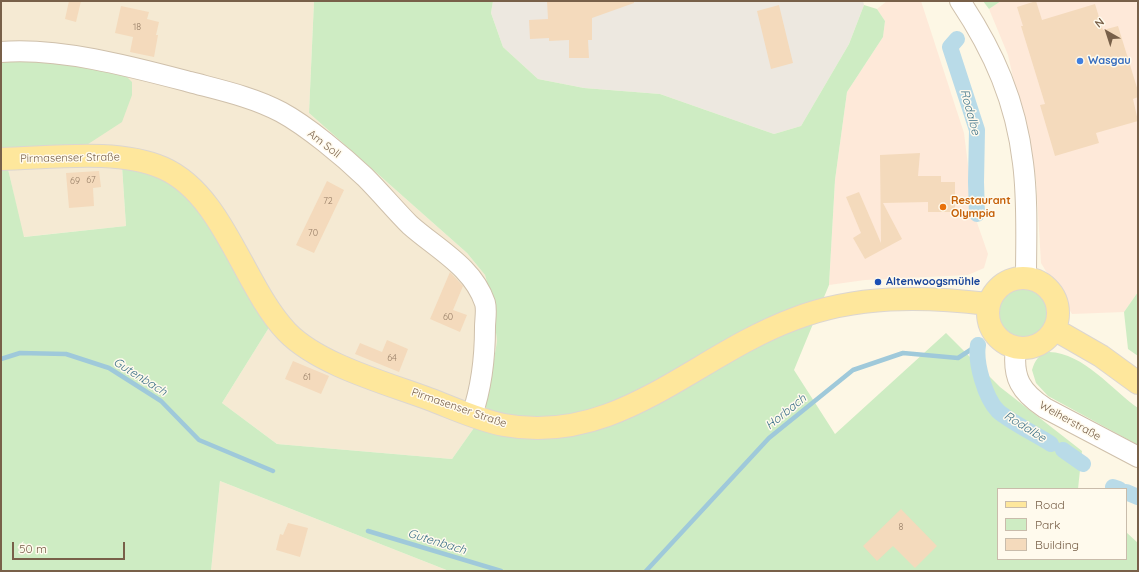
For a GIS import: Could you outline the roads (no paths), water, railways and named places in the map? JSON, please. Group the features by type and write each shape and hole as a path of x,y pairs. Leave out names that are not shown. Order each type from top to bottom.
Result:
{"main road":[{"name":"Pirmasenser Straße","path":"1,159 121,157 146,162 164,168 183,180 209,208 231,242 260,295 286,331 301,345 342,366 472,415 500,424 540,429 584,423 607,417 791,319 821,310 876,300 905,298 988,304"},
{"path":"1016,278 1026,278 1036,280 1044,285 1053,296 1058,310 1054,328 1042,342 1034,346 1016,348 1005,344 996,336 990,327 987,316 988,304 992,295 999,287 1016,278"},
{"path":"1054,328 1101,356 1138,383"}],"street":[{"path":"960,1 986,42 999,71 1014,114 1024,165 1026,278"},
{"name":"Am Soll","path":"1,52 19,50 40,51 73,56 144,70 234,94 281,112 323,141 364,176 411,225 457,262 473,278 486,305 484,367 478,398 472,415"},
{"name":"Weiherstraße","path":"1016,348 1014,362 1017,376 1021,387 1031,399 1045,408 1138,457"}],"waterway":[{"name":"Rodalbe","path":"957,39 950,47 977,130 977,214"},
{"name":"Horbach","path":"646,571 769,438 853,370 903,353 958,358 978,345"},
{"name":"Rodalbe","path":"978,345 978,361 982,380 993,405 998,411 1009,419 1051,444"},
{"name":"Gutenbach","path":"1,359 20,353 66,354 109,368 161,401 199,440 273,471"},
{"name":"Rodalbe","path":"1063,450 1083,464"},
{"name":"Rodalbe","path":"1127,492 1138,497"},
{"name":"Gutenbach","path":"368,531 501,571"}],"place":[{"name":"Wasgau","path":"1080,61"},
{"name":"Restaurant Olympia","path":"943,207"},
{"name":"Altenwoogsmühle","path":"878,282"}]}
